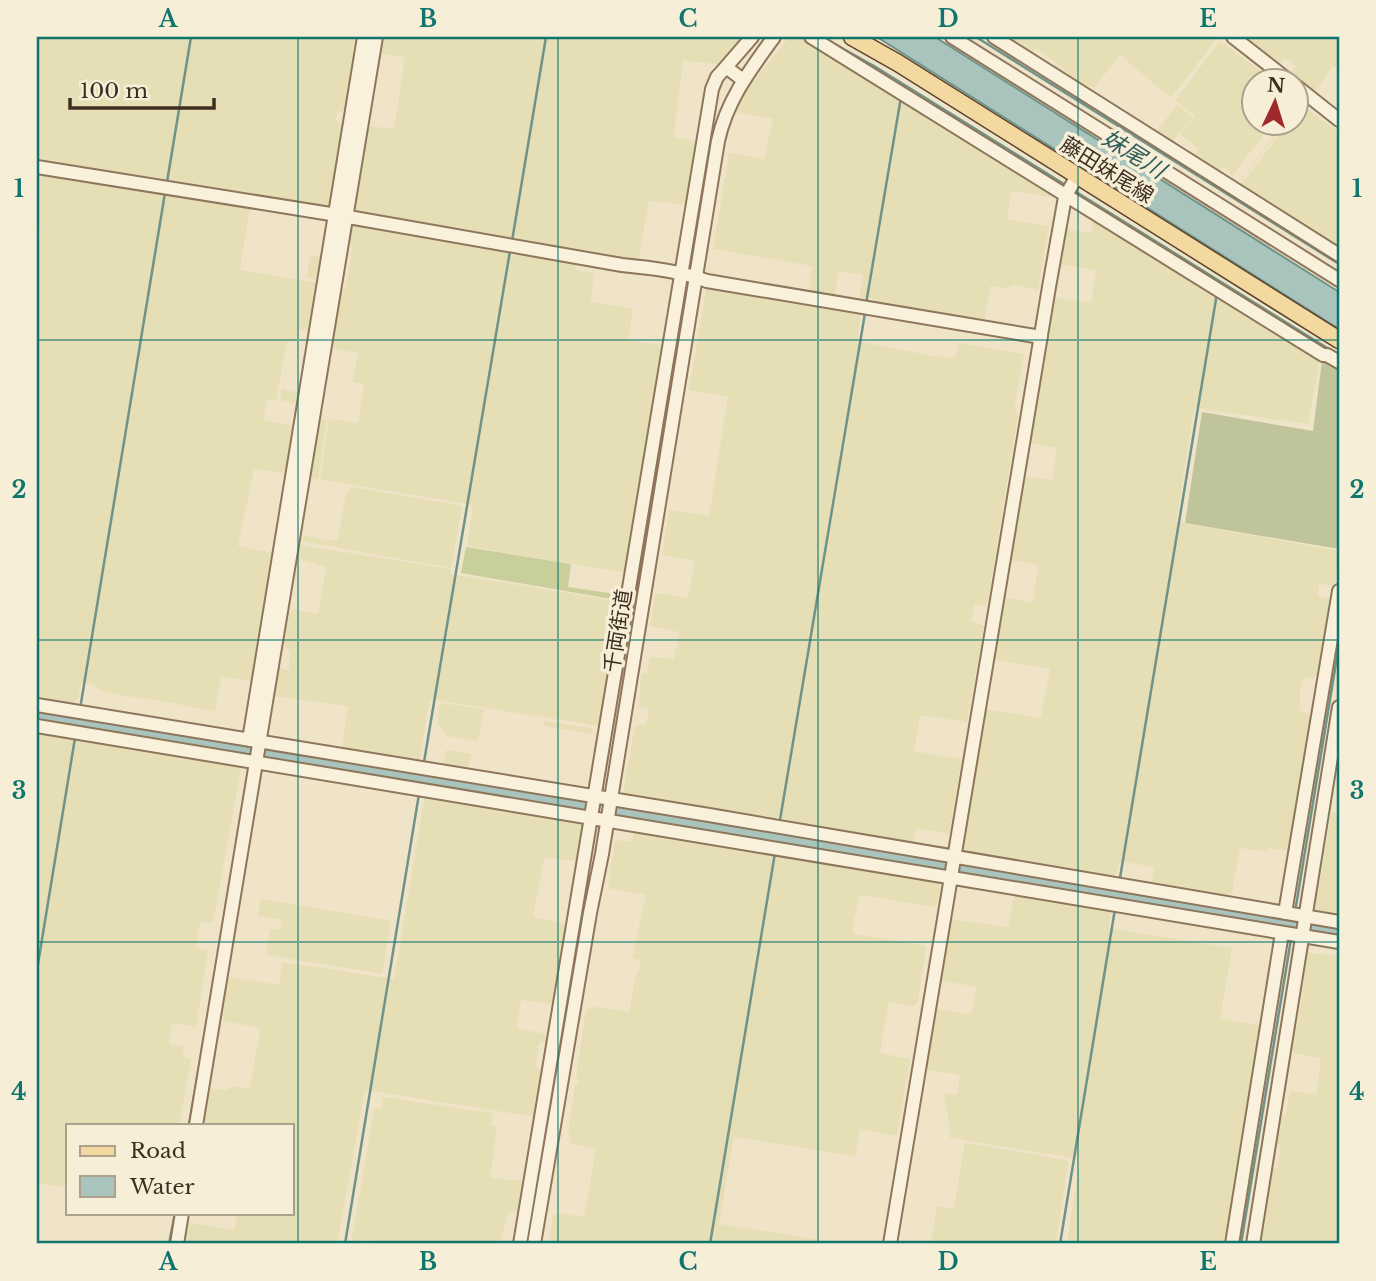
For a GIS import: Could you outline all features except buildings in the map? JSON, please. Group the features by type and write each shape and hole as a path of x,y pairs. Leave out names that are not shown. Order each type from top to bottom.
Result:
{"main road":[{"name":"藤田妹尾線","path":"852,37 1070,186 1339,340"}],"street":[{"path":"196,1124 340,216 364,37"},
{"path":"340,216 376,37"},
{"path":"520,1244 594,795 688,275 712,89 717,77 732,72 752,37"},
{"name":"千両街道","path":"534,1244 607,820 688,275 721,128 732,99 732,72 774,37"},
{"path":"811,37 1070,186 1219,290 1323,355 1339,362"},
{"path":"952,37 1022,67 1339,255"},
{"path":"994,37 1022,67 1339,280"},
{"path":"1233,37 1270,66"},
{"path":"1310,97 1339,120"},
{"path":"37,167 340,216 1041,337"},
{"path":"890,1244 1041,337 1070,186"},
{"path":"1253,1244 1297,930 1285,913 1334,652 1339,591"},
{"path":"37,705 81,727 417,780 594,795 781,838 1297,930 1339,942"},
{"path":"1232,1244 1297,930 1339,707"},
{"path":"37,726 81,727 255,753 417,780 607,820 781,838 1124,900 1285,913"},
{"path":"1297,930 1339,922"},
{"path":"177,1244 182,1214"}],"shaded area":[{"path":"37,37 359,37 354,42 353,53 357,55 347,109 337,114 336,119 344,128 331,209 37,163"},
{"path":"380,37 745,37 721,65 683,60 674,137 698,142 689,202 681,204 649,201 638,262 357,216 352,211 367,126 394,129 405,57 377,53"},
{"path":"789,37 806,37 1052,191 1051,197 1011,191 1007,219 1049,226 1038,290 1015,285 1006,288 990,286 984,323 877,305 874,298 859,298 863,275 839,271 834,298 816,295 809,291 812,266 713,249 729,153 764,159 773,119 736,112 754,80"},
{"path":"999,37 1218,37 1171,98 1120,55 1094,88 1083,84 1087,88 1085,91 1050,70 1055,64 1076,79 1041,51 1037,49 1025,53"},
{"path":"1245,37 1339,37 1339,70 1333,66 1314,93 1310,90 1310,66 1296,66 1285,58 1279,65"},
{"path":"1220,41 1254,66 1240,66 1240,136 1262,136 1232,176 1223,166 1219,172 1237,185 1276,136 1237,186 1194,155 1198,149 1180,134 1195,116 1175,100"},
{"path":"1177,105 1193,117 1170,144 1155,133"},
{"path":"1310,111 1339,132 1339,251 1239,187 1279,136 1310,136"},
{"path":"37,171 250,206 240,270 320,283 309,331 299,329 296,343 287,341 276,400 267,399 263,420 294,426 287,468 283,473 254,469 238,546 273,553 255,675 251,681 221,676 215,712 101,691 92,684 81,683 74,704 37,698 37,257 41,230 37,229"},
{"path":"1093,216 1319,362 1308,424 1194,408 1176,522 1339,551 1335,586 1319,584 1318,596 1332,600 1320,675 1303,679 1300,692 1300,710 1313,717 1291,851 1269,848 1267,852 1240,848 1232,893 1227,895 1212,895 1152,884 1154,867 1120,861 1115,876 961,852 983,709 1041,718 1050,669 993,659 1002,602 1007,598 1033,603 1038,565 1010,560 1023,476 1052,480 1057,448 1029,443 1053,297 1091,303 1096,270 1057,264 1063,228 1091,233"},
{"path":"353,224 494,247 517,256 521,253 576,262 575,270 594,273 591,302 633,309 628,340 666,346 627,570 622,572 467,546 473,505 320,479 329,419 358,423 364,384 353,382 358,353 331,348 339,295 346,288 352,248 347,243"},
{"path":"310,255 321,257 317,279 307,277"},
{"path":"707,285 858,311 860,317 857,341 955,358 959,343 1024,354 1015,404 1018,416 987,605 974,605 971,621 984,626 967,722 920,715 914,751 962,759 949,834 916,828 913,843 801,824 786,824 786,819 777,817 773,819 623,795 635,725 646,725 649,708 639,707 641,674 647,673 650,657 674,659 679,632 650,626 655,593 688,598 695,561 662,555 669,510 709,516 728,397 689,390"},
{"path":"282,389 301,393 299,404 280,400"},
{"path":"317,418 327,420 318,479 309,477"},
{"path":"353,487 462,506 451,568 301,541 304,536 338,539 346,493"},
{"path":"300,545 451,569 451,574 622,602 602,725 430,699 419,762 342,749 348,706 272,696 276,668 289,670 290,652 284,644 287,615 293,609 318,614 326,567 298,557"},
{"path":"440,703 484,709 478,741 447,736 437,723"},
{"path":"544,721 592,728 591,734 543,726"},
{"path":"37,730 238,764 241,768 213,923 200,922 196,945 208,950 196,1027 172,1023 169,1044 184,1047 183,1056 191,1060 179,1124 66,1124 66,1188 37,1183"},
{"path":"446,750 471,754 468,769 443,764"},
{"path":"425,795 587,820 580,861 544,858 533,917 569,925 554,1004 521,1000 517,1028 550,1035 549,1043 541,1042 538,1045 536,1067 544,1073 536,1117 365,1090 337,1244 183,1244 187,1222 234,1230 237,1214 294,1214 294,1124 203,1124 208,1088 226,1090 232,1086 249,1089 261,1028 224,1021 224,1016 220,1016 229,977 279,985 282,962 394,979"},
{"path":"1331,812 1339,813 1339,916 1316,912 1313,908"},
{"path":"634,829 941,882 936,907 860,895 853,924 853,934 926,946 918,1002 913,1006 889,1002 880,1053 910,1059 897,1136 860,1129 855,1156 734,1137 719,1224 845,1244 549,1244 553,1216 556,1213 584,1217 596,1149 572,1144 568,1131 575,1085 578,1085 579,1081 576,1077 586,1009 595,1007 629,1012 641,961 632,958 646,895 608,888 615,840 632,842"},
{"path":"1015,893 1111,909 1109,928 1232,948 1220,1018 1261,1026 1225,1244 1067,1244 1080,1159 950,1138 944,1097 945,1093 957,1095 960,1075 924,1069 934,1009 971,1014 977,987 938,980 949,919 1008,927"},
{"path":"261,899 391,921 382,974 266,955 270,929 280,930 282,920 258,916"},
{"path":"1307,953 1339,956 1339,1244 1260,1244 1266,1222 1264,1219 1271,1171 1273,1168 1278,1169 1281,1147 1275,1144 1280,1117 1286,1114 1290,1091 1316,1095 1321,1058 1293,1053 1292,1049"},
{"path":"383,1097 492,1113 491,1125 497,1127 490,1178 526,1181 522,1213 508,1212 501,1239 497,1244 396,1244 361,1239 360,1244 351,1244 374,1109 381,1109"},
{"path":"965,1143 1067,1160 1056,1244 931,1244 937,1206 954,1209"}],"green space":[{"path":"1328,357 1339,364 1339,549 1185,523 1202,412 1313,431 1322,361"},
{"path":"466,547 571,564 568,587 623,595 623,601 461,573"}],"water":[{"name":"妹尾川","path":"877,37 935,37 1339,292 1339,329"}],"waterway":[{"path":"167,182 191,37"},
{"path":"512,241 546,37"},
{"path":"822,37 874,66 1067,186"},
{"path":"976,37 1339,264"},
{"path":"866,304 901,97"},
{"path":"1073,190 1332,351"},
{"path":"81,703 165,193"},
{"path":"424,762 510,251"},
{"path":"1120,878 1217,293"},
{"path":"780,820 865,313"},
{"path":"1296,906 1339,645"},
{"path":"37,719 578,806"},
{"path":"37,970 75,738"},
{"path":"345,1244 419,794"},
{"path":"621,813 1339,934"},
{"path":"776,844 778,835"},
{"path":"710,1244 775,853"},
{"path":"1060,1244 1115,909"},
{"path":"1241,1244 1291,939"},
{"path":"189,1124 219,950"},
{"path":"169,1244 175,1214"}]}
